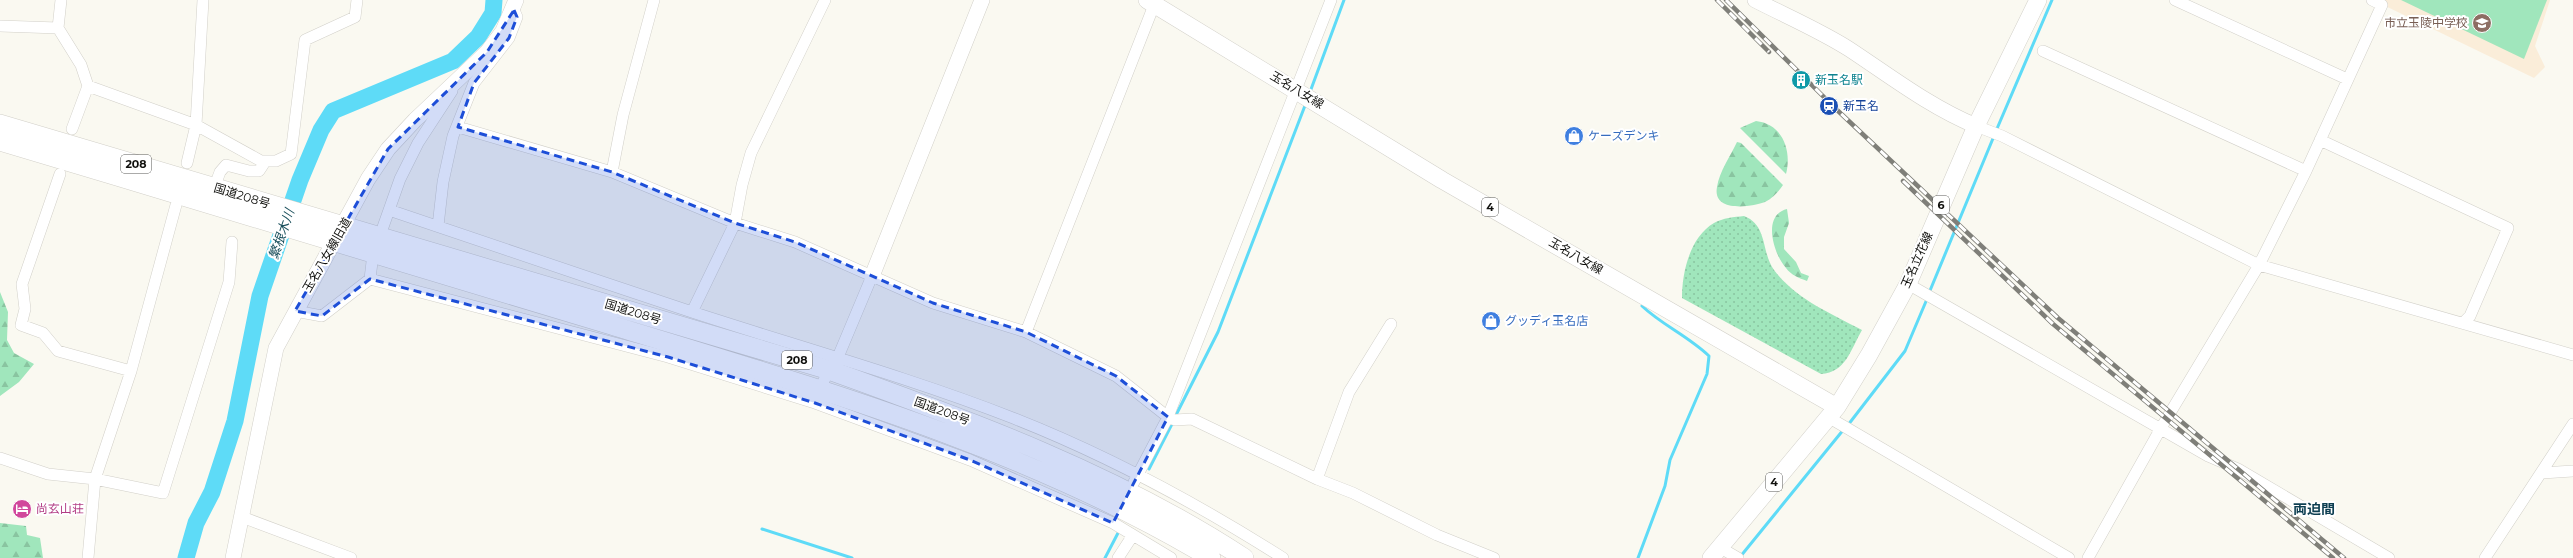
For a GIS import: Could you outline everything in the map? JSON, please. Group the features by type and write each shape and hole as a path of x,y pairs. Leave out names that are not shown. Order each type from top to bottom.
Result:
{"highway":[{"name":"国道208号","path":"0,124 214,188 269,213"},
{"name":"国道208号","path":"0,142 269,213 332,232 817,396 1024,464 1124,500 1211,558"},
{"name":"国道208号","path":"332,232 833,364 960,417 1124,500 1244,558"}],"main road":[{"name":"玉名立花線","path":"1835,416 1908,284 1983,128 2038,0"},
{"name":"玉名八女線","path":"1152,1 1442,180 1835,416"},
{"name":"4","path":"1715,553 1835,416"}],"street":[{"path":"61,0 58,28 82,65 88,86 72,129"},
{"path":"187,163 196,125 203,0"},
{"path":"88,86 196,125 260,161 276,161 290,154 305,40 355,17 356,0"},
{"path":"612,172 623,115 654,0"},
{"path":"692,312 735,223 742,185 752,153 825,0"},
{"path":"370,279 817,396 833,364 872,276 982,0"},
{"path":"1171,558 1133,536 1124,500 1168,417 1331,0"},
{"path":"1754,0 1847,48 1955,118 2002,136 2259,265 2573,355"},
{"path":"2175,0 2347,80"},
{"path":"2088,558 2161,428 2259,265 2306,171 2382,5 2372,0"},
{"path":"1026,332 1152,1"},
{"path":"438,226 443,182 453,136 458,127 474,83 509,38 517,17 515,5"},
{"name":"玉名八女線旧道","path":"233,558 270,371 276,348 332,232 388,149 415,120 488,52 503,31 515,5"},
{"path":"0,26 58,28"},
{"path":"2043,51 2306,171"},
{"path":"383,227 400,179 418,143 461,78"},
{"path":"458,127 612,172 735,223 795,242 933,302 1026,332 1116,376 1168,417 1175,420 1192,419 1317,479 1353,493 1436,536 1494,558"},
{"path":"2320,140 2508,228 2470,316 2462,323"},
{"path":"214,188 220,172 226,166 249,171 259,171 262,166 260,161"},
{"path":"60,174 22,284 25,309 21,325 43,332 58,351 131,370"},
{"path":"88,558 95,479 131,370 176,205"},
{"path":"389,210 692,312 833,364"},
{"path":"0,458 48,474 95,479 163,493 230,282 232,242"},
{"path":"295,311 322,316 370,279 372,262"},
{"path":"1908,284 2208,456 2238,469 2389,558"},
{"path":"1317,479 1349,392 1391,324"},
{"path":"1835,416 1851,431 2069,558"},
{"path":"2485,558 2573,424"},
{"path":"2542,473 2573,471"},
{"path":"1124,500 1223,520 1283,558"},
{"path":"242,517 351,558"},
{"path":"1118,558 1133,536"},
{"path":"1715,553 1738,558"}],"highlighted area":[{"path":"514,10 517,17 509,38 474,83 458,127 612,172 735,223 795,242 933,303 1026,332 1116,376 1168,417 1113,523 970,460 815,403 668,357 370,279 322,316 295,311 388,149 487,52"}],"shaded area":[{"name":"市立玉陵中学校","path":"2373,0 2550,0 2535,46 2545,67 2534,78"}],"green space":[{"name":"市立玉陵中学校","path":"2401,0 2547,0 2524,59"},
{"path":"1756,121 1773,127 1783,140 1788,156 1786,174 1740,128"},
{"path":"1737,142 1741,143 1783,185 1776,194 1765,202 1759,204 1734,206 1721,201 1717,195 1720,175"},
{"path":"1787,209 1789,223 1784,237 1784,249 1796,262 1801,273 1809,276 1807,281 1790,273 1781,261 1774,244 1772,226 1774,219 1779,213"},
{"path":"1744,216 1752,220 1761,232 1770,263 1783,280 1814,304 1862,330 1842,365 1836,369 1821,374 1682,298 1682,288 1689,256 1699,237 1706,229 1717,221"},
{"path":"0,292 8,312 7,340 14,353 34,364 19,382 0,396"},
{"path":"0,523 26,526 27,535 40,538 43,558 0,558"}],"waterway":[{"name":"繁根木川","path":"186,558 196,523 212,492 235,421 260,296 300,180 321,130 333,111 453,61 478,37 493,13 494,0"},
{"path":"1310,92 1344,0"},
{"path":"1996,131 2052,0"},
{"path":"1175,417 1218,332 1306,103"},
{"path":"1929,293 1994,136"},
{"path":"1848,425 1905,351 1927,299"},
{"path":"1638,558 1665,486 1670,460 1707,374 1709,356 1642,306"},
{"path":"1149,469 1173,422"},
{"path":"1740,557 1844,429"},
{"path":"762,529 852,558"},
{"path":"1105,558 1118,533"}],"railway":[{"path":"1717,0 1769,52"},
{"path":"1726,0 1836,109 2058,318 2344,558"},
{"path":"1903,181 2053,324 2333,558"}],"place":[{"name":"市立玉陵中学校","path":"2482,23"},
{"name":"新玉名駅","path":"1801,80"},
{"name":"新玉名","path":"1829,106"},
{"name":"ケーズデンキ","path":"1574,136"},
{"name":"グッディ玉名店","path":"1491,321"},
{"name":"尚玄山荘","path":"22,509"}],"district":[{"name":"両迫間","path":"2314,509"}]}
